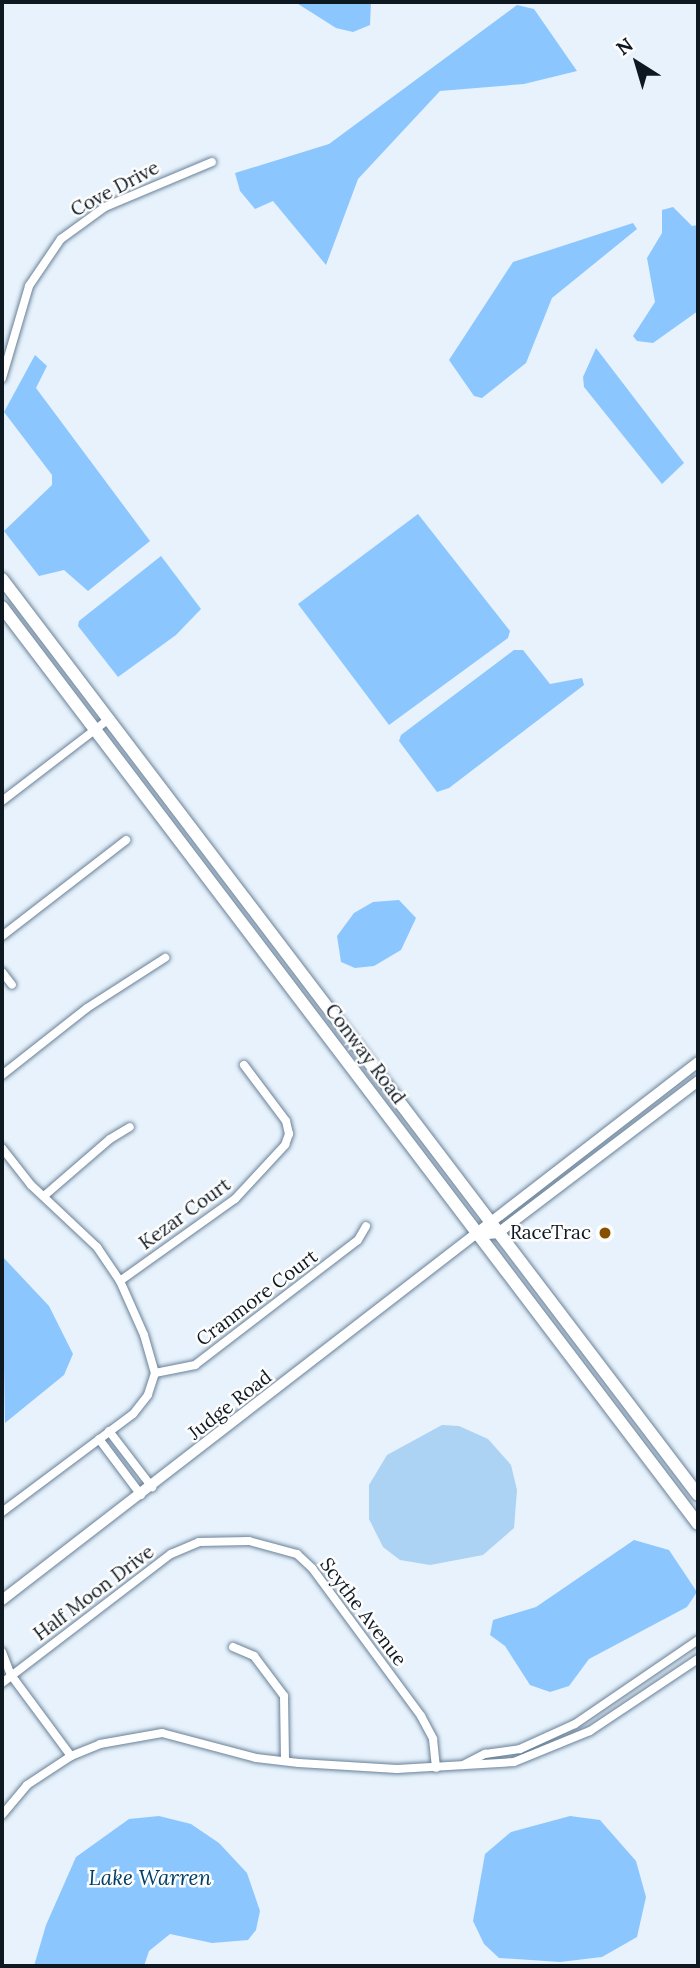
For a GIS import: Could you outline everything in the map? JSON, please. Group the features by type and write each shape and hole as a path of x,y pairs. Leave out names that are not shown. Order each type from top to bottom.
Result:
{"main road":[{"name":"Conway Road","path":"2,579 698,1495"},
{"name":"Conway Road","path":"2,607 698,1524"},
{"path":"243,926 275,940"},
{"path":"599,1394 632,1409"}],"street":[{"name":"Cove Drive","path":"2,378 29,286 61,239 105,207 212,162"},
{"path":"2,802 109,719"},
{"path":"2,936 126,839"},
{"path":"2,1075 87,1008 165,958"},
{"path":"2,972 12,985"},
{"name":"Judge Road","path":"2,1600 478,1235 488,1220 698,1062"},
{"name":"Kezar Court","path":"120,1280 235,1199 285,1145 289,1134 285,1121 244,1065"},
{"path":"478,1235 498,1233 698,1081"},
{"path":"44,1196 110,1139 130,1127"},
{"path":"2,1148 44,1196 97,1247 120,1280 144,1335 155,1373 148,1395 109,1431 2,1512"},
{"name":"Cranmore Court","path":"155,1373 195,1365 358,1240 366,1226"},
{"path":"109,1431 152,1487"},
{"path":"99,1439 141,1494"},
{"path":"117,1463 127,1455"},
{"name":"Scythe Avenue","path":"171,1554 200,1542 230,1538 297,1554 421,1716 433,1739 436,1769"},
{"name":"Half Moon Drive","path":"2,1683 171,1554"},
{"path":"460,1766 496,1752 520,1749 575,1724 698,1640"},
{"path":"233,1647 254,1656 284,1696 285,1762"},
{"path":"2,1815 27,1785 71,1756 100,1744 162,1733 285,1762 436,1769 498,1765 590,1731 698,1659 689,1647"},
{"path":"2,1652 11,1675 71,1756"},
{"path":"2,1669 11,1675"},
{"path":"496,1752 498,1765"}],"shaded area":[{"path":"442,1425 459,1426 488,1439 511,1465 517,1490 514,1528 483,1555 430,1565 400,1560 383,1547 369,1519 369,1485 387,1455"}],"water":[{"path":"295,2 371,2 370,25 353,32 336,28"},
{"path":"517,5 534,9 577,71 524,84 440,91 358,179 326,265 273,201 255,209 240,191 235,173 329,144"},
{"path":"673,207 692,226 698,225 698,311 653,343 637,341 633,336 655,302 647,258 662,233 662,210"},
{"path":"633,223 637,229 552,298 526,363 482,398 474,396 449,360 513,262"},
{"path":"596,348 684,463 662,484 584,387 583,377"},
{"path":"35,355 47,366 36,388 150,541 88,591 64,570 39,576 4,531 52,485 52,475 4,412"},
{"path":"418,514 510,631 508,638 389,725 298,604"},
{"path":"161,556 201,609 176,635 118,677 78,626 79,621"},
{"path":"514,650 523,650 550,684 582,678 584,685 449,788 437,792 399,741 401,735"},
{"path":"399,900 416,918 401,950 374,966 355,968 341,962 337,936 354,913 373,902"},
{"path":"2,1256 49,1306 73,1354 64,1375 5,1423"},
{"path":"634,1540 669,1550 697,1592 687,1607 589,1659 569,1686 550,1692 530,1685 505,1646 490,1635 493,1620 536,1607"},
{"name":"Lake Warren","path":"159,1816 191,1824 219,1843 247,1873 260,1911 256,1930 248,1940 212,1943 170,1934 149,1951 144,1966 34,1966 46,1925 76,1857 129,1819"},
{"path":"570,1816 600,1820 636,1861 646,1897 637,1937 602,1957 560,1962 499,1958 484,1944 473,1921 485,1854 511,1832"}],"place":[{"name":"RaceTrac","path":"605,1233"}]}
